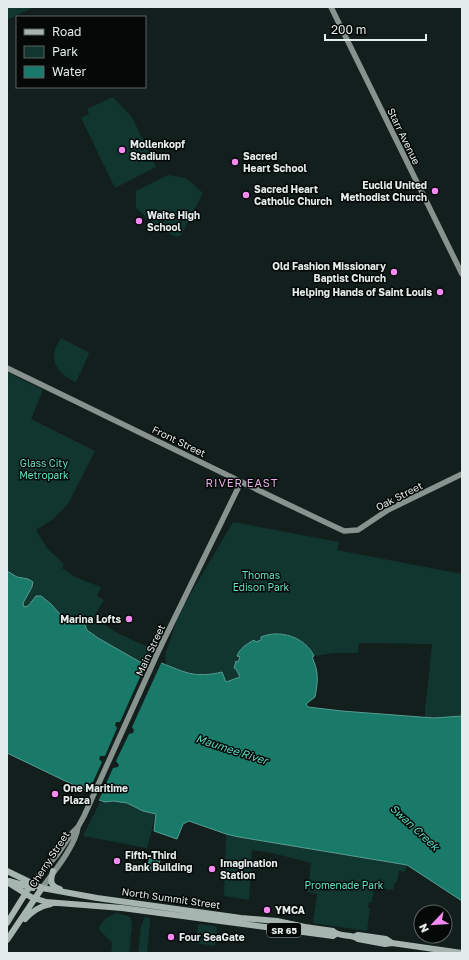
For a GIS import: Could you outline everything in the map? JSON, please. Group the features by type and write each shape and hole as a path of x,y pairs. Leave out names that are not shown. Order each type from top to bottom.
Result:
{"main road":[{"name":"Starr Avenue","path":"331,7 462,274"},
{"name":"Front Street","path":"7,368 344,531"},
{"name":"Oak Street","path":"344,531 358,530 388,510 462,474"},
{"name":"Main Street","path":"78,827 94,795 158,652 241,482"},
{"name":"Cherry Street","path":"7,940 77,834 78,827"},
{"name":"Cherry Street","path":"7,923 30,885 57,855 78,827"},
{"name":"North Summit Street","path":"7,871 30,885 42,888 262,920 332,936 336,934 354,936 358,939 385,944 392,943 462,953"},
{"path":"53,871 51,879 53,885 71,893"},
{"path":"7,881 30,885"},
{"name":"North Summit Street","path":"7,881 34,899 46,902 122,908 262,927 290,927"},
{"path":"11,934 17,930 25,918 34,910 45,905 62,903"},
{"path":"262,920 260,924 262,927"}],"green space":[{"path":"7,7 34,7 7,20"},
{"name":"Mollenkopf Stadium","path":"113,97 132,117 156,167 115,188 81,118 89,114 87,109"},
{"path":"168,175 186,178 203,193 181,235 176,237 157,227 136,208 136,191"},
{"path":"61,338 88,352 89,354 76,382 69,379 58,370 55,364 54,352"},
{"name":"Glass City Metropark","path":"7,372 43,390 31,419 95,451 68,504 52,520 36,530 47,548 64,564 62,568 75,577 101,587 97,596 104,600 96,613 99,619 112,630 153,649 147,661 140,662 109,645 93,634 84,623 66,621 51,604 41,596 36,596 27,607 23,606 25,598 34,584 33,582 17,577 7,571"},
{"name":"Thomas Edison Park","path":"233,522 339,542 337,550 462,574 462,716 425,718 432,644 359,643 358,653 334,653 314,656 305,644 290,636 261,640 240,657 238,662 236,662 234,668 240,677 225,682 222,672 199,674 180,670 166,664 165,655 177,620 188,598"},
{"path":"113,801 127,803 143,811 156,814 147,848 83,836 100,802"},
{"name":"Promenade Park","path":"226,834 407,865 405,872 399,871 397,882 395,882 393,890 374,888 372,902 369,902 368,908 370,908 367,931 313,923 317,894 308,892 311,863 272,853 252,850 249,900 224,896"},
{"path":"116,913 128,916 131,919 132,926 129,953 111,953 112,942 100,931 99,927 105,919"},
{"path":"145,917 150,918 147,953 138,953 141,926"},
{"path":"198,924 215,926 217,928 215,946 187,942 188,937 197,937"}],"water":[{"path":"7,571 17,577 28,579 33,582 32,587 23,603 24,607 28,606 36,596 41,596 51,604 66,621 79,620 84,623 87,630 98,638 140,662 157,662 185,672 199,675 222,672 226,682 240,677 234,668 236,661 238,662 240,657 237,656 238,653 244,646 254,640 256,642 261,640 261,637 284,634 291,636 305,644 314,656 312,657 317,672 317,686 315,697 306,704 308,707 434,718 462,716 462,901 407,865 239,837 189,821 183,824 177,839 154,831 156,814 143,811 127,803 113,801 105,802 99,800 84,790 7,753"},
{"path":"151,853 159,854 160,856 159,870 156,869 156,872 150,871 151,868 148,868"}],"pier":[{"path":"148,659 162,661 132,727 134,730 133,733 129,734 116,761 119,765 118,767 113,768 98,802 87,795 102,762 99,759 100,756 105,756 117,728 115,725 116,722 120,722"}],"place":[{"name":"Mollenkopf Stadium","path":"122,150"},
{"name":"Sacred Heart School","path":"235,162"},
{"name":"Euclid United Methodist Church","path":"435,191"},
{"name":"Sacred Heart Catholic Church","path":"246,195"},
{"name":"Waite High School","path":"139,221"},
{"name":"Old Fashion Missionary Baptist Church","path":"394,272"},
{"name":"Helping Hands of Saint Louis","path":"440,292"},
{"name":"Marina Lofts","path":"129,619"},
{"name":"One Maritime Plaza","path":"55,794"},
{"name":"Fifth-Third Bank Building","path":"117,861"},
{"name":"Imagination Station","path":"212,869"},
{"name":"YMCA","path":"267,910"},
{"name":"Four SeaGate","path":"171,937"}],"district":[{"name":"RIVER EAST","path":"242,482"}],"water label":[{"name":"Maumee River","path":"232,749"},
{"name":"Swan Creek","path":"415,827"}]}
